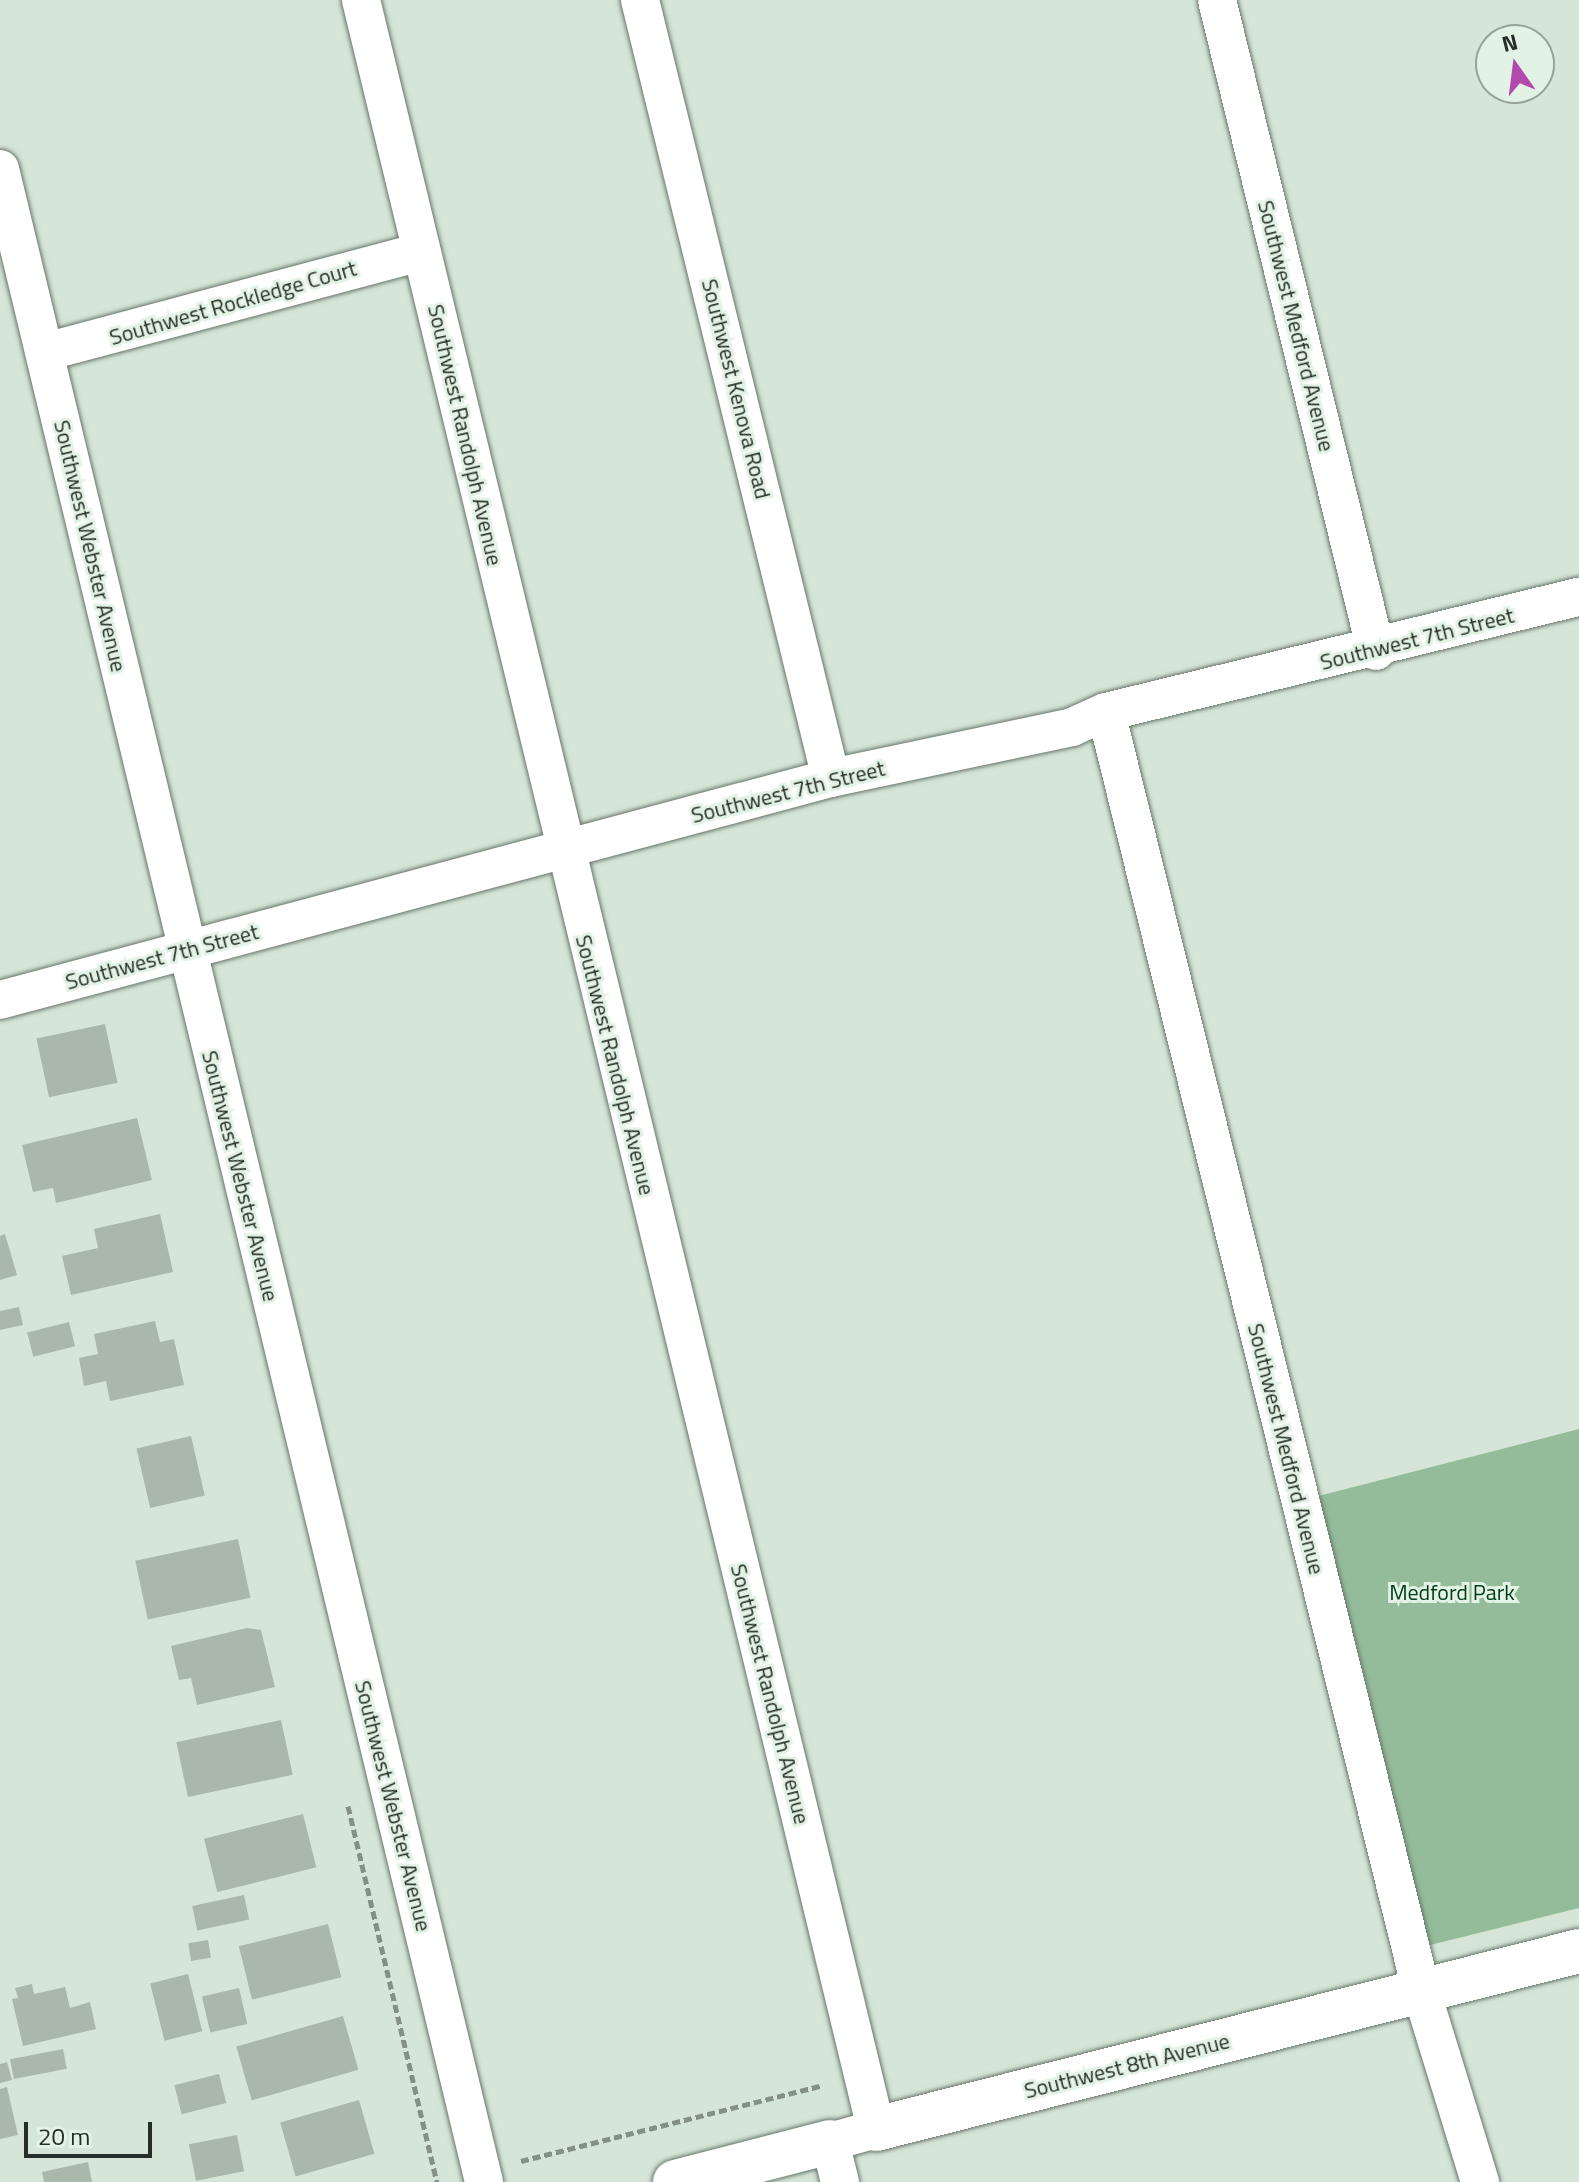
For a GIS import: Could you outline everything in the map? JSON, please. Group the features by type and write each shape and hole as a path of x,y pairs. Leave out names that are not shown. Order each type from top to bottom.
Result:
{"street":[{"name":"Southwest Randolph Avenue","path":"361,0 563,852 876,2129"},
{"name":"Southwest Kenova Road","path":"640,0 831,778"},
{"name":"Southwest Medford Avenue","path":"1217,0 1376,651"},
{"name":"Southwest Webster Avenue","path":"0,169 185,951 484,2182"},
{"name":"Southwest Rockledge Court","path":"45,352 421,252"},
{"name":"Southwest 7th Street","path":"0,1000 831,778 1072,727 1106,712 1376,651 1579,597"},
{"name":"Southwest Medford Avenue","path":"1106,712 1421,1990 1480,2182"},
{"name":"Southwest 8th Avenue","path":"675,2182 835,2162 876,2129 1579,1951"}],"path":[{"path":"522,2164 824,2084"}],"green space":[{"name":"Medford Park","path":"1579,1429 1579,1908 1410,1950 1299,1501"}],"building":[{"path":"105,1024 117,1083 49,1097 37,1039"},
{"path":"137,1118 152,1180 56,1203 53,1188 33,1192 22,1145"},
{"path":"160,1214 173,1272 71,1295 62,1256 98,1248 94,1229"},
{"path":"5,1234 17,1275 0,1280 0,1236"},
{"path":"19,1307 23,1325 0,1330 0,1311"},
{"path":"155,1321 160,1342 174,1339 184,1385 110,1401 106,1381 84,1386 79,1358 98,1354 94,1334"},
{"path":"69,1322 75,1346 33,1357 27,1332"},
{"path":"191,1436 205,1495 150,1508 136,1449"},
{"path":"238,1539 250,1598 148,1620 135,1561"},
{"path":"247,1628 261,1630 275,1687 197,1705 191,1678 179,1680 171,1646"},
{"path":"281,1720 293,1775 188,1797 176,1742"},
{"path":"303,1814 316,1867 217,1892 204,1839"},
{"path":"244,1895 249,1919 197,1930 192,1906"},
{"path":"328,1924 341,1977 252,2000 239,1946"},
{"path":"208,1940 211,1958 191,1961 188,1943"},
{"path":"188,1974 202,2031 164,2041 150,1983"},
{"path":"32,1984 34,1994 65,1987 70,2008 90,2002 96,2029 23,2046 12,1999 18,1998 15,1988"},
{"path":"239,1988 247,2024 210,2033 202,1997"},
{"path":"343,2016 358,2070 252,2100 236,2047"},
{"path":"63,2049 67,2069 14,2079 10,2059"},
{"path":"7,2062 12,2080 0,2083 0,2064"},
{"path":"219,2074 226,2103 182,2114 174,2085"},
{"path":"7,2087 18,2135 0,2139 0,2089"},
{"path":"359,2100 374,2154 296,2176 280,2123"},
{"path":"237,2135 244,2171 196,2181 189,2144"},
{"path":"88,2162 92,2182 44,2182 42,2172"}]}
